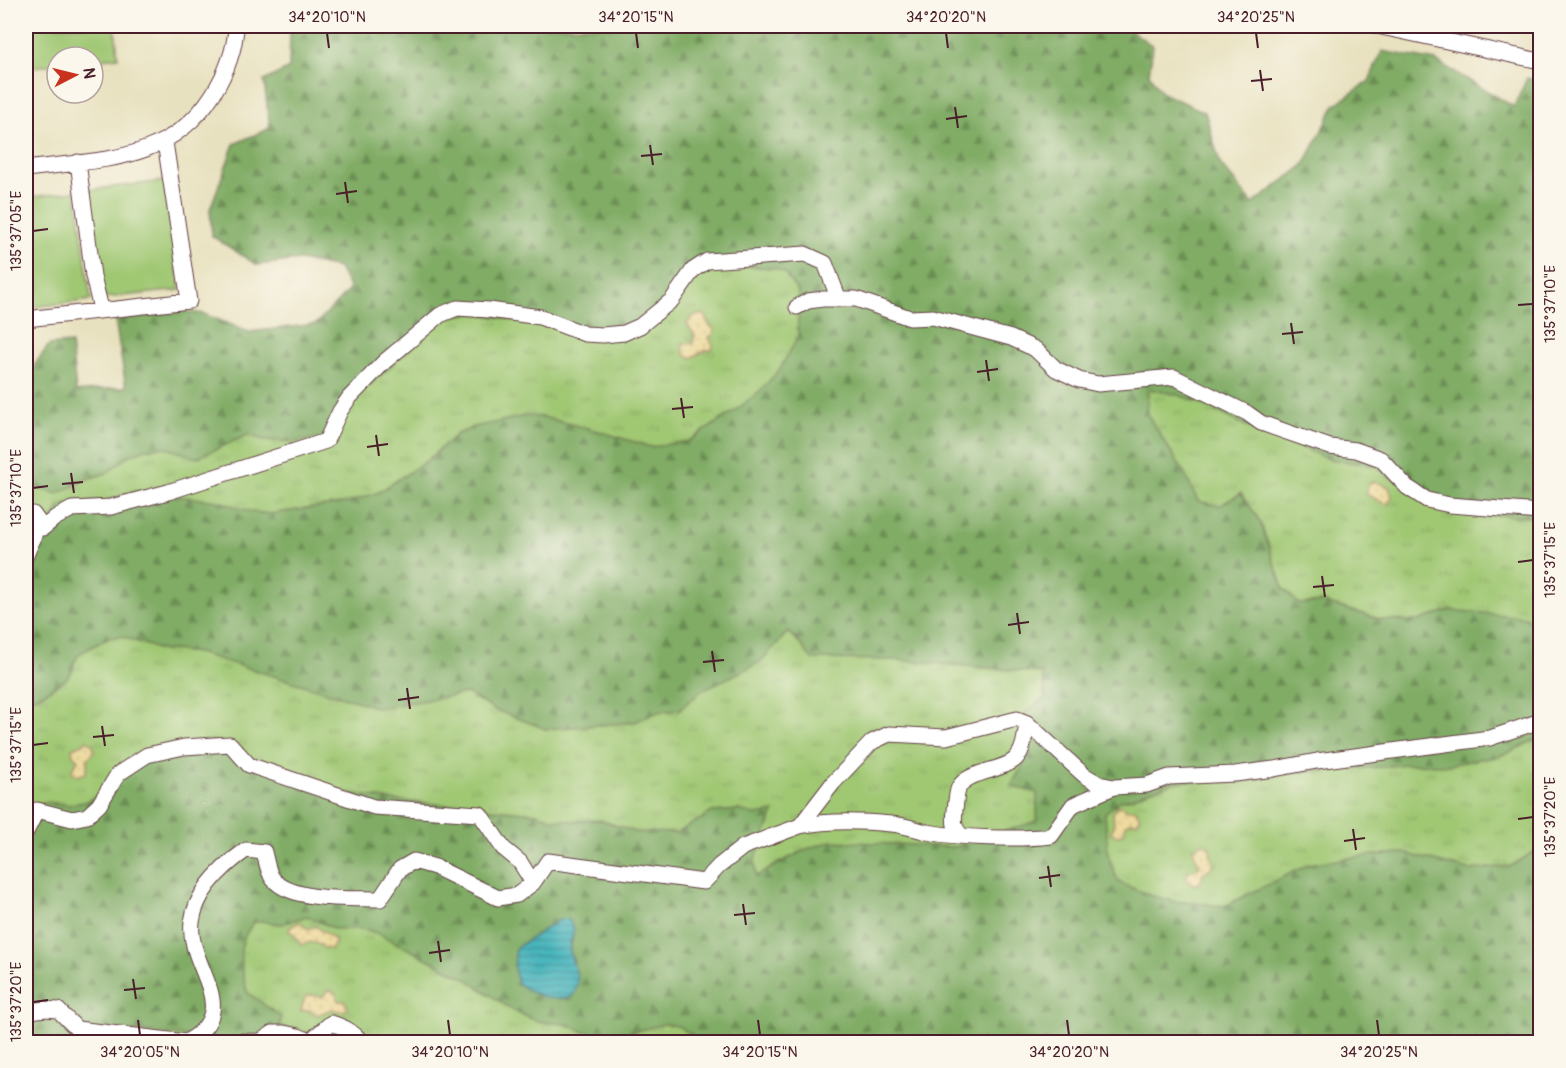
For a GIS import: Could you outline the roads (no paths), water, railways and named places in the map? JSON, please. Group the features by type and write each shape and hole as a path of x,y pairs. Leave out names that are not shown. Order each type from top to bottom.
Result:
{"street":[{"path":"26,169 117,158 165,142 194,120 220,83 232,51 236,26"},
{"path":"1377,26 1540,61"},
{"path":"26,319 100,309 189,301 165,142"},
{"path":"78,162 93,276 100,309"},
{"path":"26,555 31,533 72,509 111,507 134,501 326,441 340,411 349,398 384,362 440,315 457,308 540,317 585,334 624,333 640,326 672,300 693,270 707,261 805,254 825,263 838,297"},
{"path":"797,307 808,301 838,297 856,299 910,318 933,317 1011,338 1035,349 1056,369 1079,380 1098,384 1174,377 1247,413 1261,423 1330,447 1356,450 1381,459 1407,487 1427,500 1450,505 1540,512"},
{"path":"800,826 857,756 872,742 889,734 946,737 1017,719 1027,723 1084,775 1099,784 1114,787 1147,785 1169,777 1235,774 1274,769 1317,761 1490,738 1540,720"},
{"path":"961,836 956,830 954,820 958,789 970,777 1013,761 1021,752 1027,723"},
{"path":"26,832 37,810 72,819 87,816 99,805 118,774 147,755 184,747 230,744 249,765 374,807 480,814 503,848 520,862 533,884"},
{"path":"186,1042 196,1037 210,1021 213,1008 210,991 195,947 191,924 198,898 230,862 246,850 264,852 271,878 287,890 310,895 380,899 400,869 414,861 435,867 498,898 517,895 533,884 548,861 704,882 719,866 743,847 800,826 832,821 891,824 961,836 1037,838 1051,836 1073,805 1114,787"},
{"path":"26,1019 30,1011 58,1010 77,1029 186,1042 265,1042 273,1033 284,1033 311,1042 331,1023 343,1026 362,1042"}],"water":[{"path":"568,919 574,928 570,951 577,974 577,984 572,997 556,999 544,997 518,984 514,967 516,948 559,920"}]}
